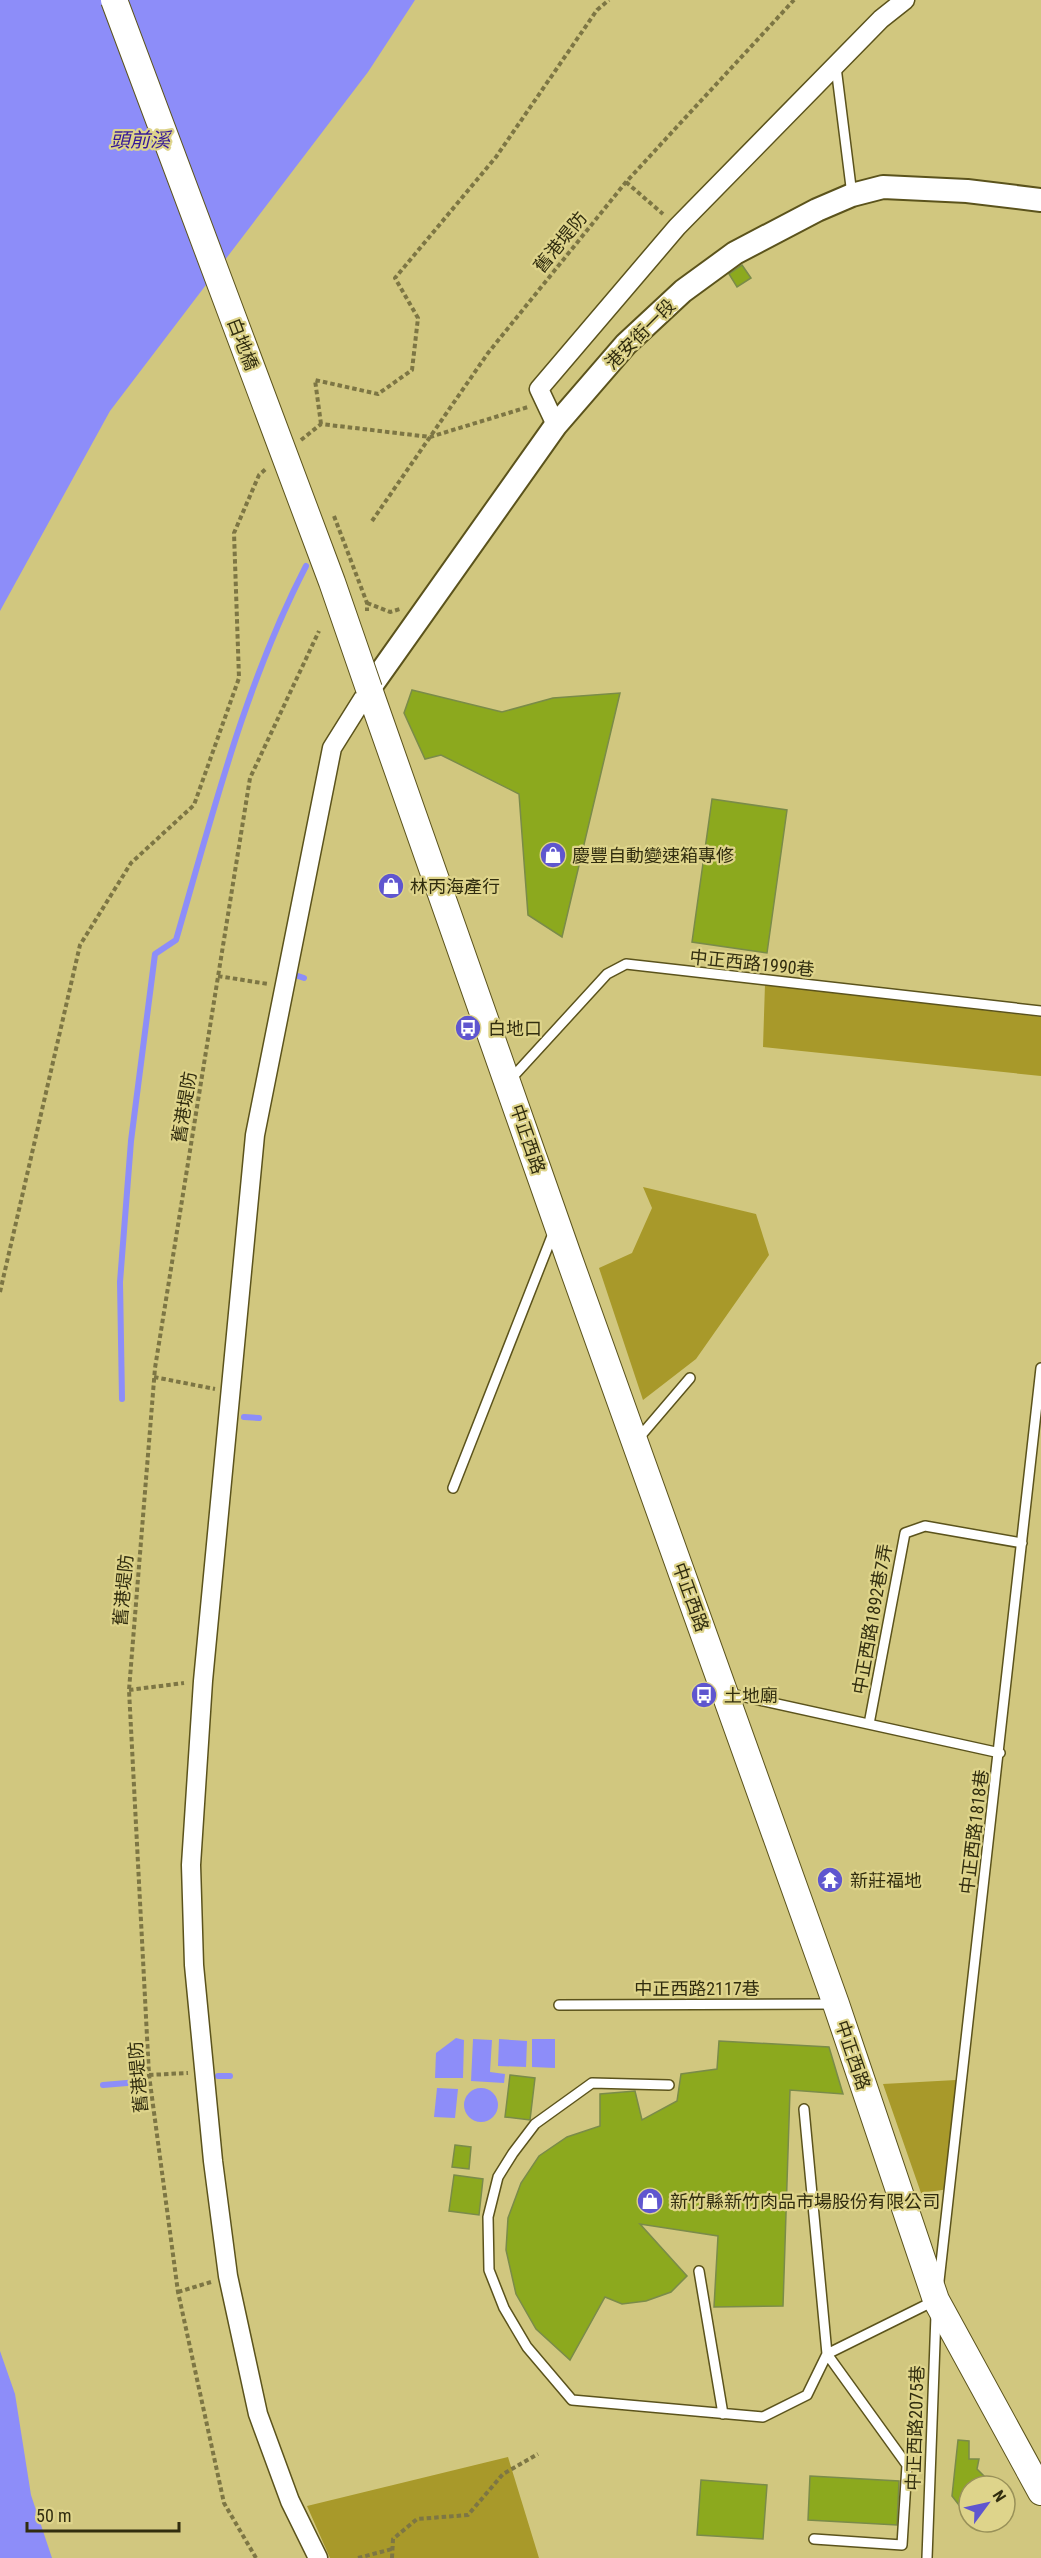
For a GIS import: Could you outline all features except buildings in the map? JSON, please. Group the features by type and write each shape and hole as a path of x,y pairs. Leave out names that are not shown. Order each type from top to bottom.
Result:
{"main road":[{"name":"白地橋","path":"114,0 332,582 369,689"},
{"name":"中正西路","path":"369,689 557,1224 836,2004 936,2300 1041,2492"}],"street":[{"path":"556,425 538,389 677,227 881,19 905,0"},
{"name":"港安街一段","path":"369,689 556,425 626,344 683,291 735,253 779,228 852,195 883,187 967,191 1041,200"},
{"path":"318,2558 290,2501 258,2414 228,2277 213,2161 194,1965 191,1865 203,1681 255,1135 332,748 369,689"}],"lane":[{"path":"836,67 852,195"},
{"name":"中正西路1990巷","path":"508,1082 608,974 626,964 1041,1011"},
{"path":"453,1488 557,1224"},
{"name":"中正西路1818巷","path":"936,2300 1000,1753 1041,1368"},
{"path":"635,1442 690,1378"},
{"name":"中正西路1892巷7弄","path":"869,1724 905,1533 925,1526 1022,1543"},
{"path":"725,1693 1000,1753"},
{"name":"中正西路2117巷","path":"559,2005 836,2004"},
{"path":"669,2085 592,2083 536,2124 498,2177 488,2217 489,2270 504,2308 527,2347 573,2400 763,2417 807,2395 827,2354 936,2300"},
{"path":"804,2109 827,2354 907,2465 902,2545 814,2539"},
{"path":"699,2271 723,2414"},
{"name":"中正西路2075巷","path":"927,2558 936,2300"}],"path":[{"path":"321,424 315,380 378,394 412,370 418,318 395,278 496,157 597,10 609,0"},
{"name":"舊港堤防","path":"372,521 488,353 626,182 794,0"},
{"path":"626,182 677,227"},
{"path":"294,446 321,424 430,437 543,403"},
{"path":"0,1292 80,945 131,863 194,805 239,678 234,533 259,475 268,467"},
{"name":"舊港堤防","path":"256,2558 224,2503 178,2292 150,2075 129,1690 154,1377 250,778 319,631"},
{"path":"218,976 284,986"},
{"path":"154,1377 230,1393"},
{"path":"129,1690 203,1681"},
{"path":"150,2075 205,2072"},
{"path":"178,2292 228,2277"},
{"path":"393,2558 393,2539 417,2519 468,2515 503,2474 538,2454"},
{"path":"358,2558 392,2548"}],"shaded area":[{"path":"765,984 1041,1017 1041,1076 763,1047"},
{"path":"643,1187 756,1214 769,1255 696,1359 643,1400 599,1268 632,1253 652,1208"},
{"path":"956,2080 949,2189 921,2193 883,2084"},
{"path":"508,2457 539,2558 330,2558 307,2506"}],"water":[{"name":"頭前溪","path":"0,0 415,0 368,72 110,411 0,611"},
{"path":"456,2038 464,2040 463,2078 435,2078 436,2053"},
{"path":"473,2039 492,2040 490,2072 505,2074 504,2083 471,2081"},
{"path":"499,2039 527,2041 526,2067 498,2066"},
{"path":"532,2039 555,2039 555,2068 532,2067"},
{"path":"437,2088 458,2089 455,2118 434,2117"},
{"path":"481,2088 493,2093 498,2105 493,2117 481,2122 469,2117 464,2105 469,2093"},
{"path":"0,2351 15,2394 31,2495 52,2558 0,2558"}],"waterway":[{"path":"122,1399 120,1282 131,1141 155,954 176,940 217,797 248,703 284,611 306,566"},
{"path":"295,975 304,978"},
{"path":"244,1417 259,1418"},
{"path":"218,2076 230,2076"},
{"path":"103,2085 139,2082"}],"place":[{"name":"慶豐自動變速箱專修","path":"553,855"},
{"name":"林丙海產行","path":"391,886"},
{"name":"白地口","path":"468,1028"},
{"name":"土地廟","path":"704,1695"},
{"name":"新莊福地","path":"830,1880"},
{"name":"新竹縣新竹肉品市場股份有限公司","path":"650,2201"}]}
